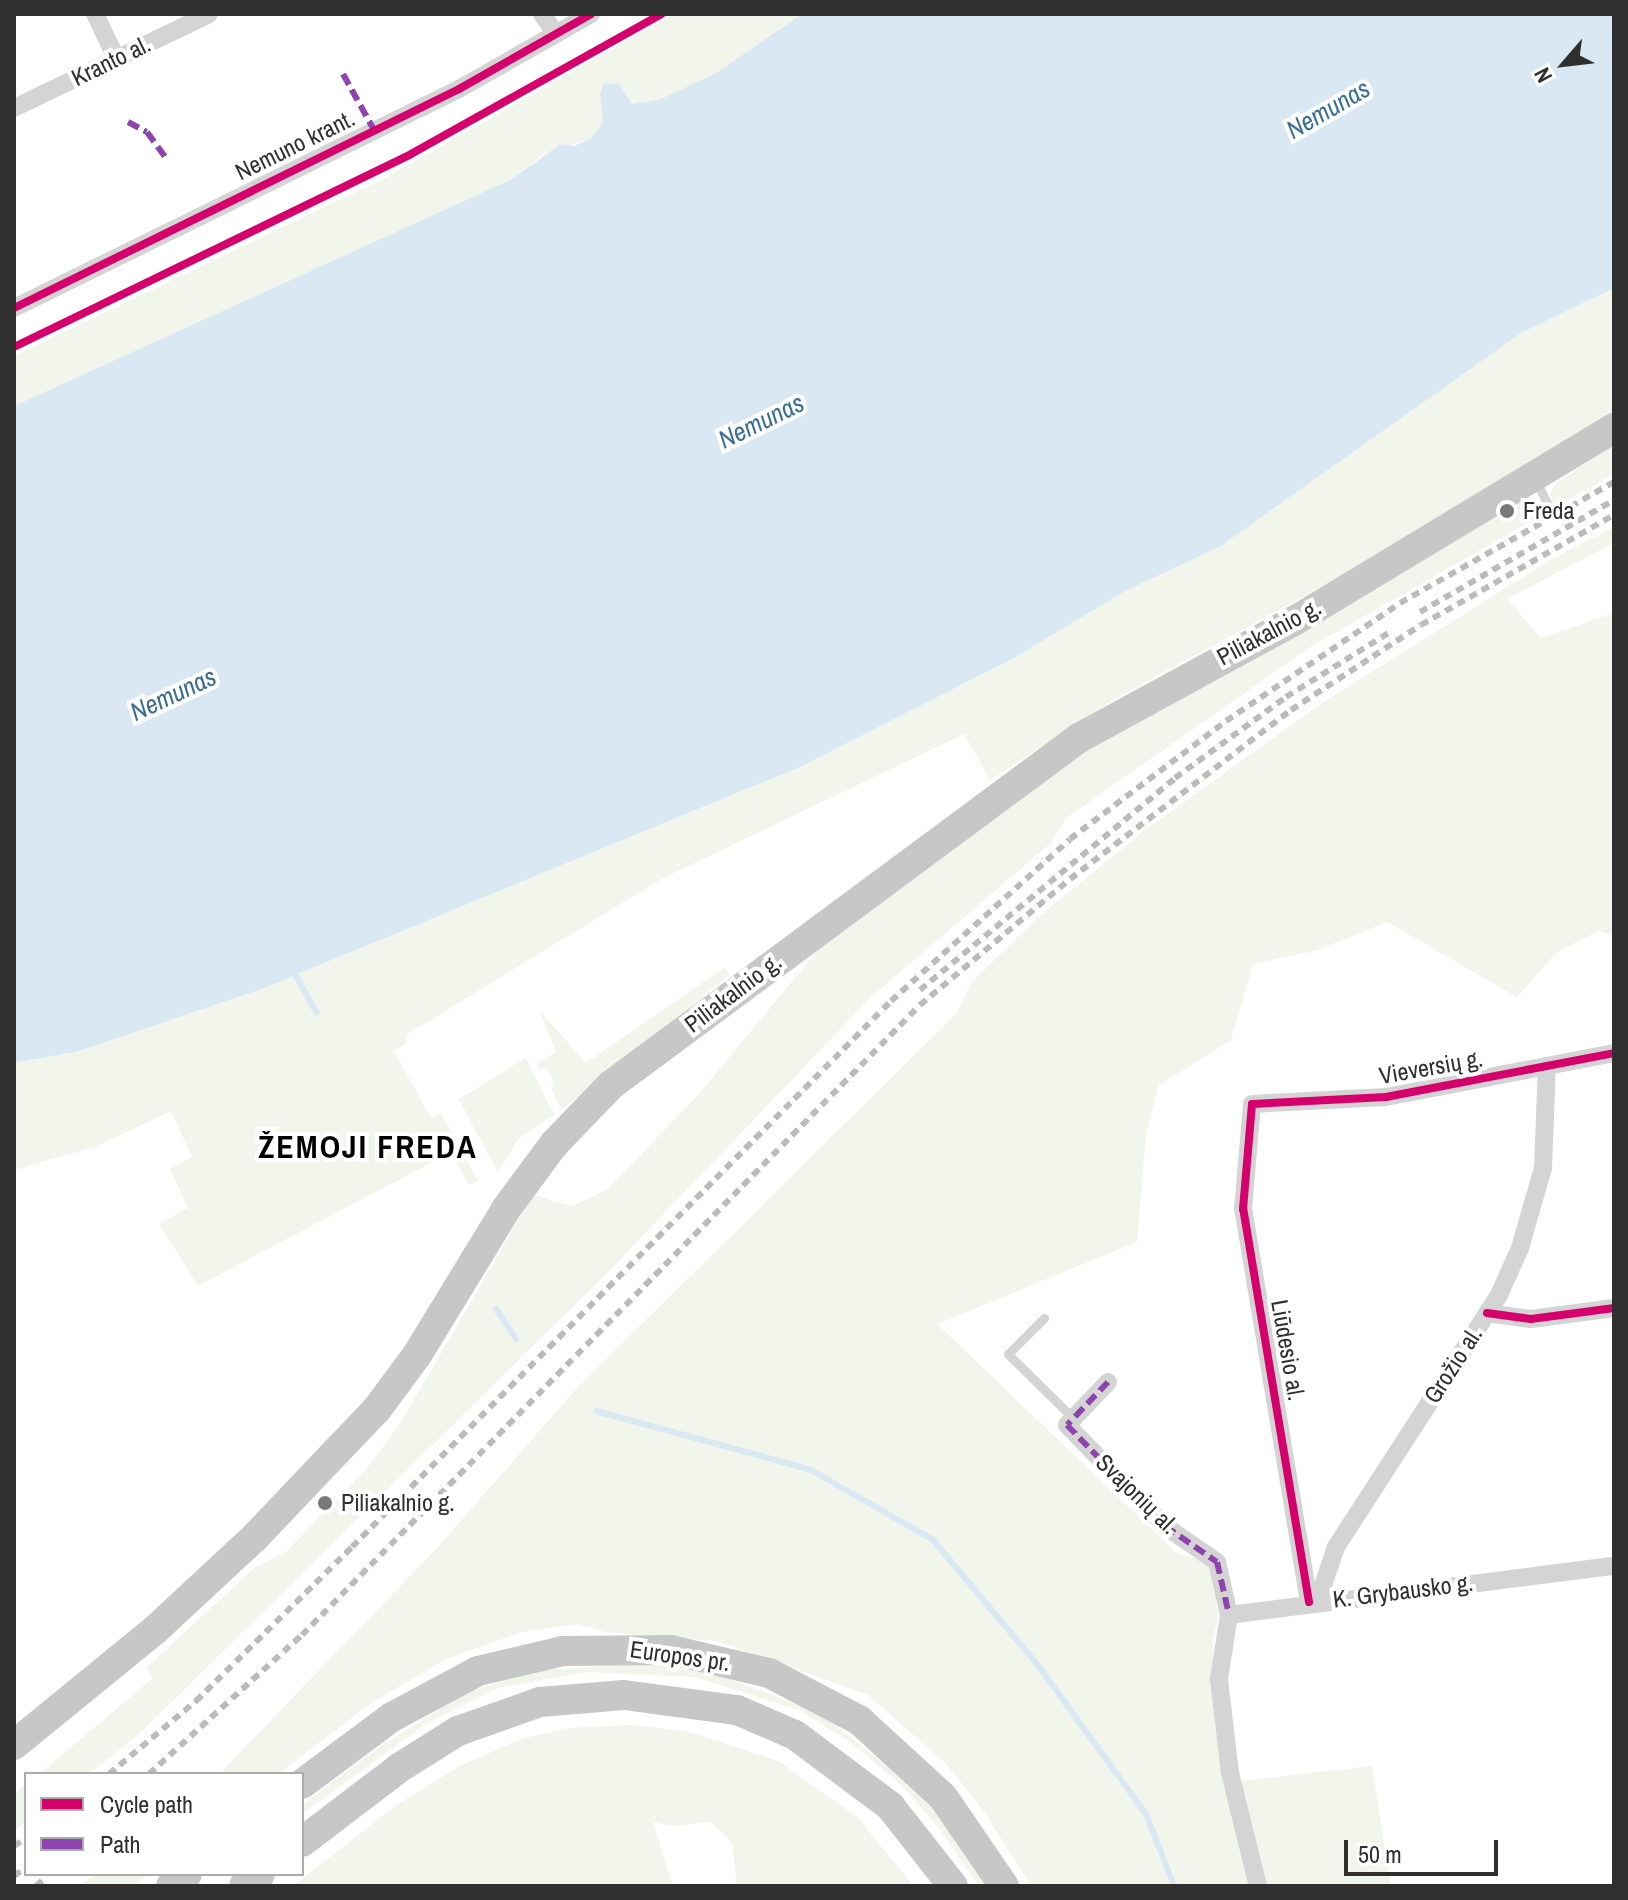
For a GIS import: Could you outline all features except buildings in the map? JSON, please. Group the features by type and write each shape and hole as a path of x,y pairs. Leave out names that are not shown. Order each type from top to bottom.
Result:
{"main road":[{"name":"Piliakalnio g.","path":"14,1745 155,1630 255,1537 377,1409 417,1355 506,1209 554,1144 611,1085 1079,738 1294,621 1614,428"},
{"name":"Europos pr.","path":"304,1783 392,1717 478,1671 563,1651 671,1650 769,1673 859,1720 943,1797 1004,1886"},
{"name":"Europos pr.","path":"304,1840 399,1768 458,1731 540,1702 624,1695 737,1710 795,1735 890,1806 953,1886"}],"street":[{"path":"95,14 116,58"},
{"name":"Kranto al.","path":"14,108 209,14"},
{"path":"542,14 556,34"},
{"name":"Nemuno krant.","path":"14,308 459,89 591,14"},
{"name":"Vieversių g.","path":"1252,1104 1386,1097 1614,1053"},
{"name":"Grožio al.","path":"1314,1601 1336,1547 1487,1313 1520,1248 1543,1168 1547,1066"},
{"name":"Liūdesio al.","path":"1252,1104 1243,1209 1314,1601"},
{"path":"1487,1313 1531,1319 1614,1308"},
{"path":"1073,1418 1108,1382"},
{"name":"Svajonių al.","path":"1073,1418 1067,1425 1165,1526 1217,1562 1229,1615"},
{"name":"K. Grybausko g.","path":"1229,1615 1314,1601 1614,1566"},
{"path":"1229,1615 1219,1679 1230,1773 1258,1886"}],"lane":[{"path":"1533,476 1549,506"},
{"path":"1044,1318 1008,1354 1073,1418"}],"shaded area":[{"path":"674,14 802,14 716,73 661,99 632,104 607,82 600,94 603,122 591,138 543,155 510,180 14,406 14,356 385,178"},
{"path":"1614,288 1614,415 1328,583 1120,696 990,780 964,734 663,878 406,1035 407,1043 394,1051 431,1118 441,1113 478,1181 469,1185 451,1152 198,1286 159,1224 188,1208 170,1169 192,1157 171,1111 95,1147 14,1170 14,1063 79,1051 259,990 800,767 1014,658 1521,333"},
{"path":"1614,444 1614,474 1555,507 1550,494 1555,484"},
{"path":"1528,496 1542,515 1312,646 1066,818 1051,843 872,996 609,1271 139,1734 92,1772 41,1772 153,1678 146,1668 254,1568 287,1551 367,1468 401,1422 533,1195 572,1206 607,1190 698,1095 837,927 1079,745"},
{"path":"1614,527 1614,543 1507,599 1541,638 1614,613 1614,935 1598,931 1557,952 1517,997 1387,922 1317,950 1253,964 1231,1040 1158,1086 1146,1135 1137,1242 937,1324 1177,1553 1213,1564 1218,1618 1212,1642 1226,1774 1250,1886 1031,1886 983,1810 946,1764 868,1695 717,1641 605,1632 578,1624 522,1632 444,1660 370,1704 281,1772 221,1772 438,1547 577,1388 956,1014 971,983 1037,918 1145,830 1319,705 1552,559"},
{"path":"725,967 729,975 561,1110 551,1087 555,1084 546,1067 540,1070 537,1063 556,1052 539,1010 586,1063"},
{"path":"526,1058 554,1115 518,1139 498,1173 459,1099"},
{"path":"652,1664 706,1670 822,1714 925,1797 986,1886 978,1886 939,1828 901,1785 850,1742 801,1711 695,1677 587,1672 498,1688 427,1723 304,1813 304,1803 380,1746 467,1692 540,1670"},
{"path":"633,1725 687,1731 778,1761 856,1816 914,1886 737,1886 732,1843 711,1822 672,1826 653,1822 673,1886 293,1886 398,1804 460,1766 521,1739 568,1728"},
{"path":"1372,1766 1391,1886 1262,1886 1240,1781"},
{"path":"24,1786 24,1824 14,1831 14,1794"},
{"path":"92,1876 146,1876 133,1886 80,1886"}],"water":[{"name":"Nemunas","path":"802,14 1614,14 1614,288 1521,333 1219,547 1125,591 1014,658 800,767 259,990 79,1051 14,1063 14,406 510,180 561,144 574,146 591,138 603,122 600,94 604,83 619,84 632,104 661,99 716,73"}],"waterway":[{"path":"293,971 317,1013"},
{"path":"496,1309 516,1339"},
{"path":"596,1411 811,1470 933,1540 1037,1664 1146,1814 1174,1886"}],"railway":[{"path":"111,1772 196,1701 352,1547 891,1001 1070,839 1226,721 1400,603 1614,482"},
{"path":"1420,612 1614,500"},
{"path":"151,1772 302,1635 920,1005 1070,879 1291,710 1421,625 1614,515"},
{"path":"920,990 1175,778 1286,697 1390,632"},
{"path":"14,1846 24,1839"},
{"path":"14,1876 24,1868"},
{"path":"36,1886 45,1878"}],"marked path":[{"path":"343,74 374,130"},
{"path":"128,122 147,132 165,157"},
{"path":"1108,1382 1067,1425 1165,1526 1217,1562 1229,1615"}],"cycle path":[{"path":"14,308 459,89 591,14"},
{"path":"14,347 411,154 662,14"},
{"path":"1309,1602 1243,1209 1252,1104 1386,1097 1614,1053"},
{"path":"1487,1313 1531,1319 1614,1308"}],"place":[{"name":"Freda","path":"1507,511"},
{"name":"Piliakalnio g.","path":"325,1503"}],"district":[{"name":"ŽEMOJI FREDA","path":"368,1147"}]}
